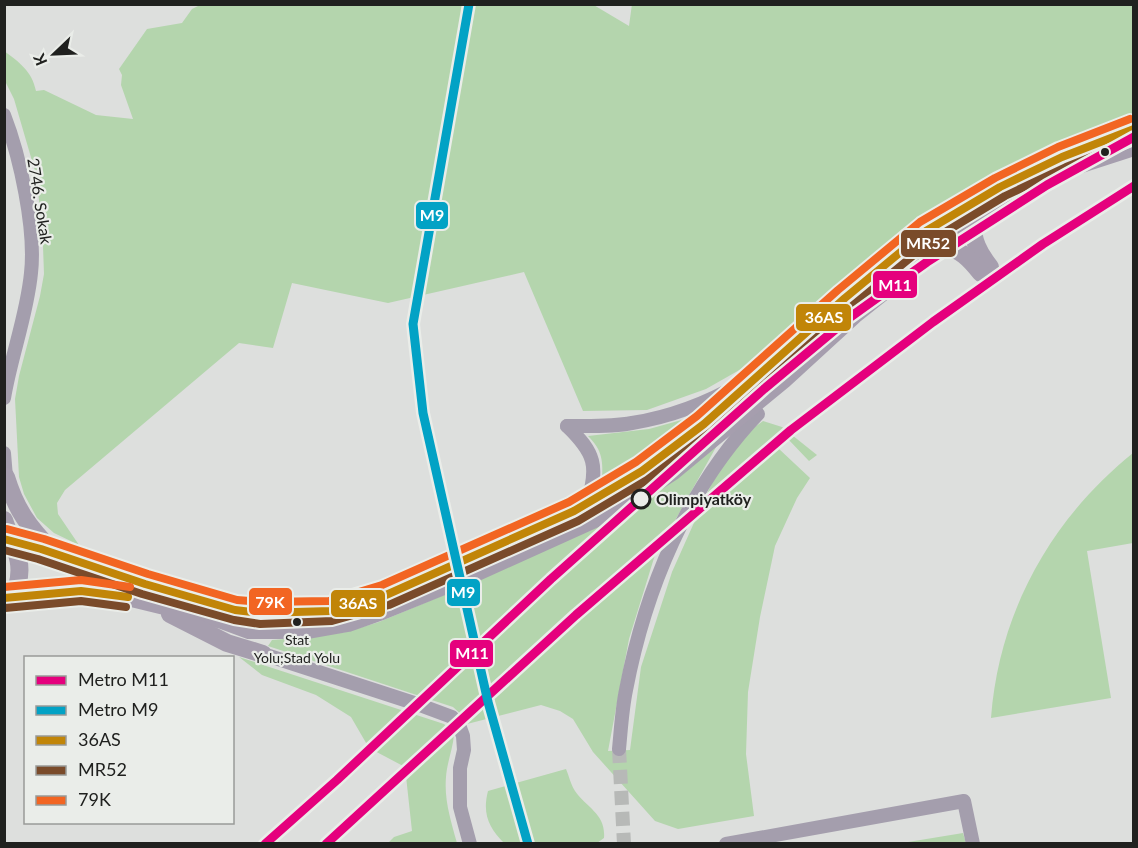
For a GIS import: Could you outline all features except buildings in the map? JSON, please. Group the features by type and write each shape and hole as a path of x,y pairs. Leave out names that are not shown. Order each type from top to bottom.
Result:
{"main road":[{"path":"8,541 54,553 202,602 235,610 299,614 331,611 386,595 588,504 651,465 704,424 845,298 926,231 1000,187 1062,158 1134,129"},
{"path":"4,597 76,590 107,592 222,620 249,630 308,630 348,624 466,577 610,512 672,472 783,380 854,315 972,222 1019,191 1066,169 1134,147"},
{"path":"942,244 959,250 985,270 973,240 972,222"},
{"path":"5,483 18,509 35,533 54,553"},
{"path":"4,520 8,541 19,554 20,577 17,587 4,597"},
{"path":"148,602 227,643 263,654"},
{"path":"202,602 263,654"},
{"path":"263,654 258,646 259,636 264,630"}],"street":[{"name":"2746. Sokak","path":"4,115 18,160 26,201 32,271 4,398"},
{"path":"588,504 595,482 589,451 567,426 632,423 672,413 715,398 770,367"},
{"path":"619,749 625,692 636,644 656,579 690,508 709,475 738,435 758,414"},
{"path":"4,453 5,483"},
{"path":"263,654 453,717 463,736 460,807 470,843"},
{"path":"726,843 964,801 973,843"}],"green space":[{"path":"592,4 629,26 632,4 1133,5 1133,126 1026,163 942,210 847,279 757,360 706,389 647,410 583,411 524,272 388,303 292,283 273,348 239,343 65,490 57,503 58,514 79,545 54,533 37,518 24,494 19,477 15,399 40,296 44,274 43,246 37,178 14,99 5,81 4,51 28,72 36,91 44,90 96,115 133,119 121,85 122,75 119,69 147,29 182,23 192,9 200,5"},
{"path":"696,416 693,421 648,455 602,482 601,457 597,447 588,436 649,429"},
{"path":"763,421 782,427 817,455 809,461 787,438 778,448 810,478 797,498 775,546 760,617 748,692 746,754 754,816 678,829 655,821 593,752 573,719 560,711 541,705 467,724 464,717 453,707 268,646 272,640 346,632 379,622 482,579 720,440 654,558 629,639 608,751 630,750 641,667 672,572 718,469 748,432"},
{"path":"1133,453 1133,543 1087,551 1111,698 991,718 996,679 1005,641 1034,570 1077,507"},
{"path":"239,657 444,724 454,734 447,771 446,794 457,843 388,843 394,837 412,831 405,767 369,748 351,717 316,695 262,675"},
{"path":"566,769 575,791 599,817 604,830 604,838 597,843 504,843 494,832 486,814 488,791"},
{"path":"963,833 966,843 896,844"}],"tunnel":[{"path":"619,749 624,844"}],"metro line":[{"name":"M9","path":"469,4 413,324 423,413 488,702 528,844"},
{"name":"M11","path":"265,844 337,780 551,579 764,389 849,318 927,262 1047,185 1134,137"},
{"name":"M11","path":"326,844 576,615 791,430 933,322 1043,244 1134,186"}],"transit line":[{"name":"79K","path":"7,529 237,600 329,601 382,585 569,502 636,462 697,416 838,290 920,222 995,178 1058,147 1130,119"},
{"name":"36AS","path":"4,539 235,610 260,613 331,611 386,595 574,511 642,471 704,424 845,298 926,231 1000,187 1062,157 1134,129"},
{"name":"MR52","path":"4,550 142,594 234,620 260,624 332,621 389,605 578,521 647,480 711,432 852,306 932,240 1005,196 1066,167 1134,140"},
{"name":"79K","path":"4,587 81,580 130,587"},
{"name":"36AS","path":"4,598 81,591 128,597"},
{"name":"MR52","path":"5,608 81,601 126,607"}],"place":[{"name":"Olimpiyatköy","path":"641,499"},
{"name":"Stat Yolu;Stad Yolu","path":"297,622"}]}
